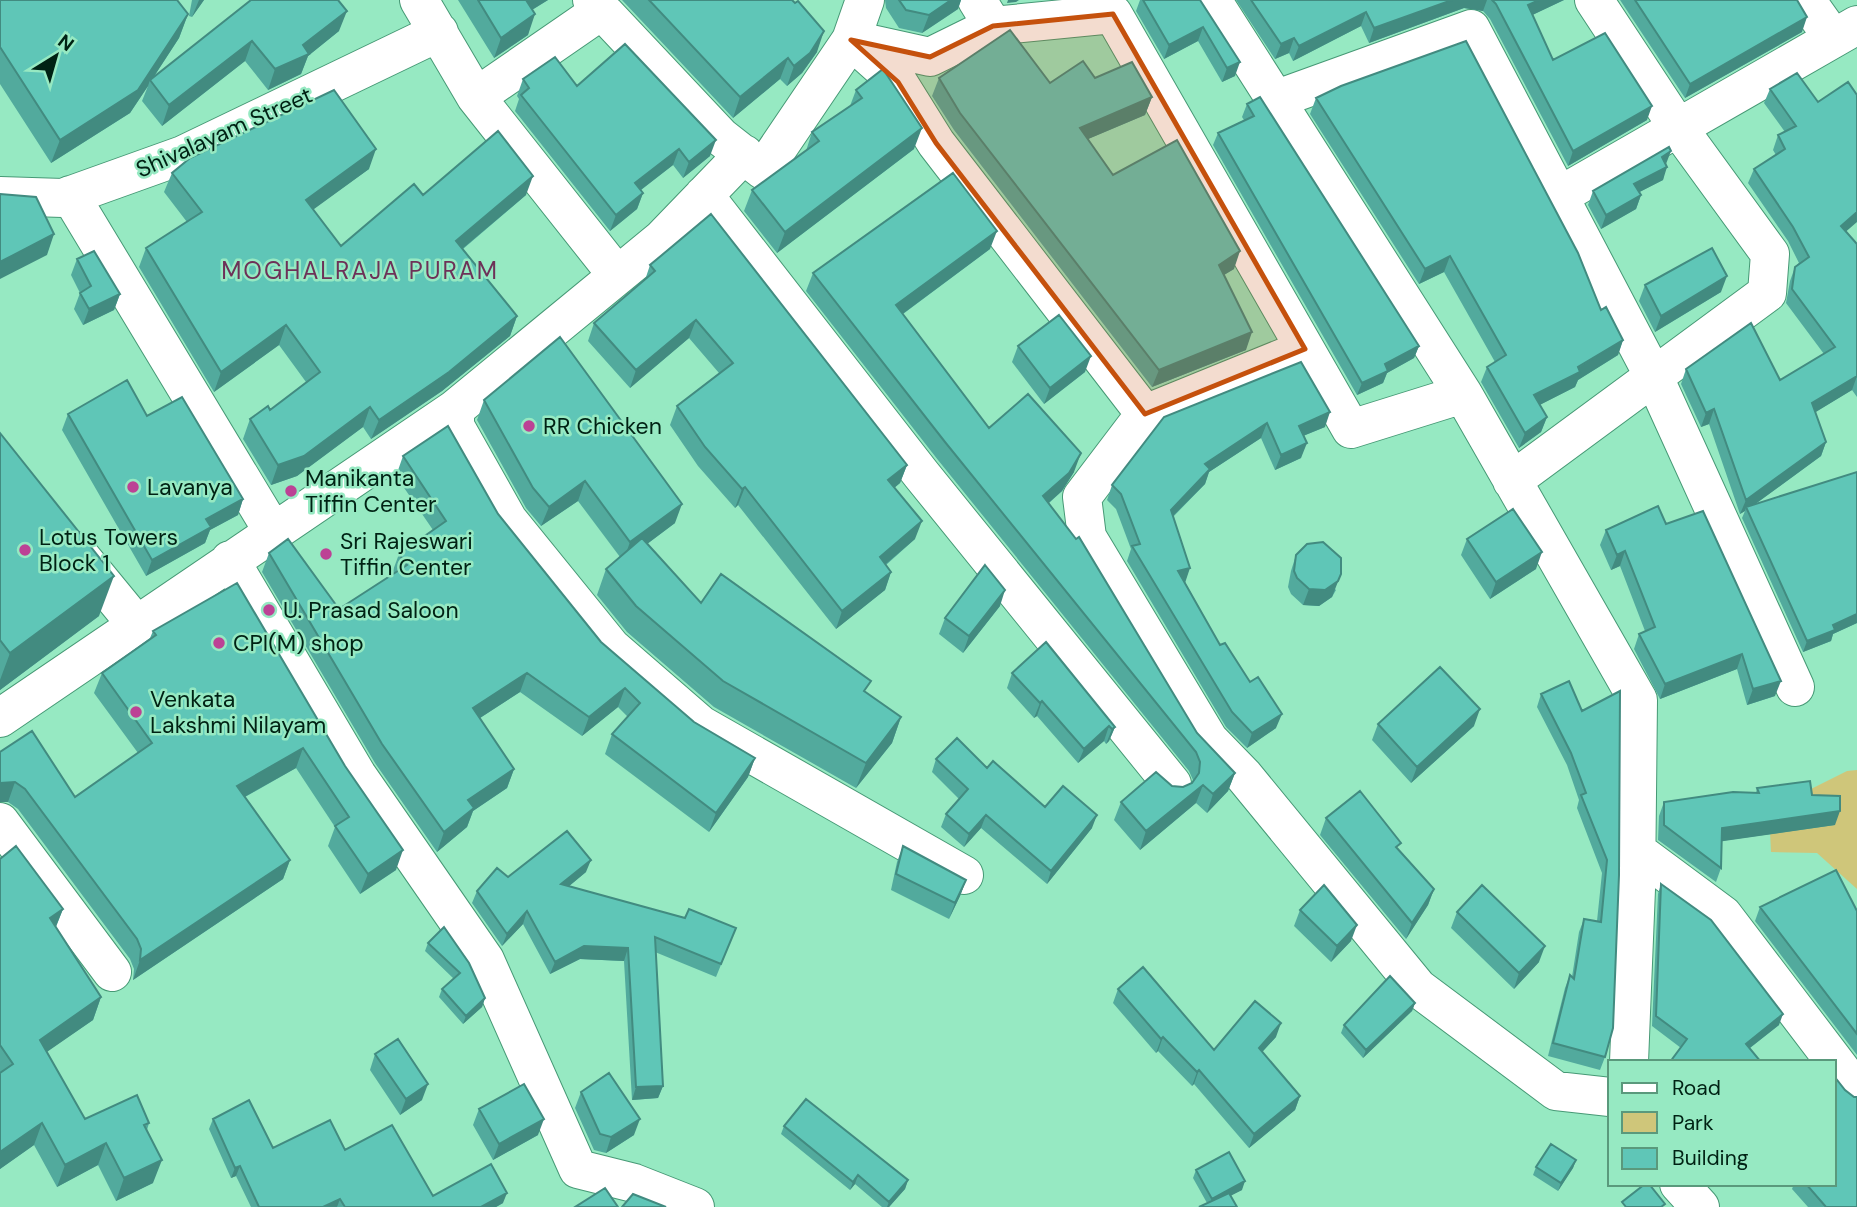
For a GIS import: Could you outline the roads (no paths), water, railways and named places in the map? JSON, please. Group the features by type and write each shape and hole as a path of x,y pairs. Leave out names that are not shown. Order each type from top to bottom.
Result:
{"street":[{"path":"419,0 476,97 617,275"},
{"path":"476,97 597,5 721,137 763,170 851,40 865,0"},
{"path":"1212,0 1463,394 1638,700 1634,849 1636,889 1629,1060"},
{"path":"1512,481 1768,293 1770,254 1679,129 1594,0"},
{"path":"1559,196 1845,31 1806,0"},
{"path":"851,40 930,57 985,13 1124,7 1305,349 1351,429 1463,394"},
{"path":"1277,99 1471,29 1653,375 1795,687"},
{"name":"Shivalayam Street","path":"0,196 63,198 183,155 439,32"},
{"path":"851,40 898,82 936,143 1145,414"},
{"path":"0,718 454,409 662,239 744,154"},
{"path":"70,195 274,533"},
{"path":"704,195 921,474 1172,783"},
{"path":"1305,349 1145,414 1082,497 1087,537 1209,740 1244,776 1418,988 1556,1091 1608,1097"},
{"path":"454,409 455,426 508,520 611,647 701,725 964,875"},
{"path":"51,520 136,624"},
{"path":"230,560 357,775 485,961 578,1169 634,1183 695,1207"},
{"path":"0,822 113,972"},
{"path":"1634,849 1723,915 1833,1060"},
{"path":"1836,1063 1857,1091"},
{"path":"1681,1186 1700,1207"}],"place":[{"name":"RR Chicken","path":"529,426"},
{"name":"Lavanya","path":"133,487"},
{"name":"Manikanta Tiffin Center","path":"291,491"},
{"name":"Lotus Towers Block 1","path":"25,550"},
{"name":"Sri Rajeswari Tiffin Center","path":"326,554"},
{"name":"U. Prasad Saloon","path":"269,610"},
{"name":"CPI(M) shop","path":"219,643"},
{"name":"Venkata Lakshmi Nilayam","path":"136,712"}],"district":[{"name":"MOGHALRAJA PURAM","path":"360,271"}]}
